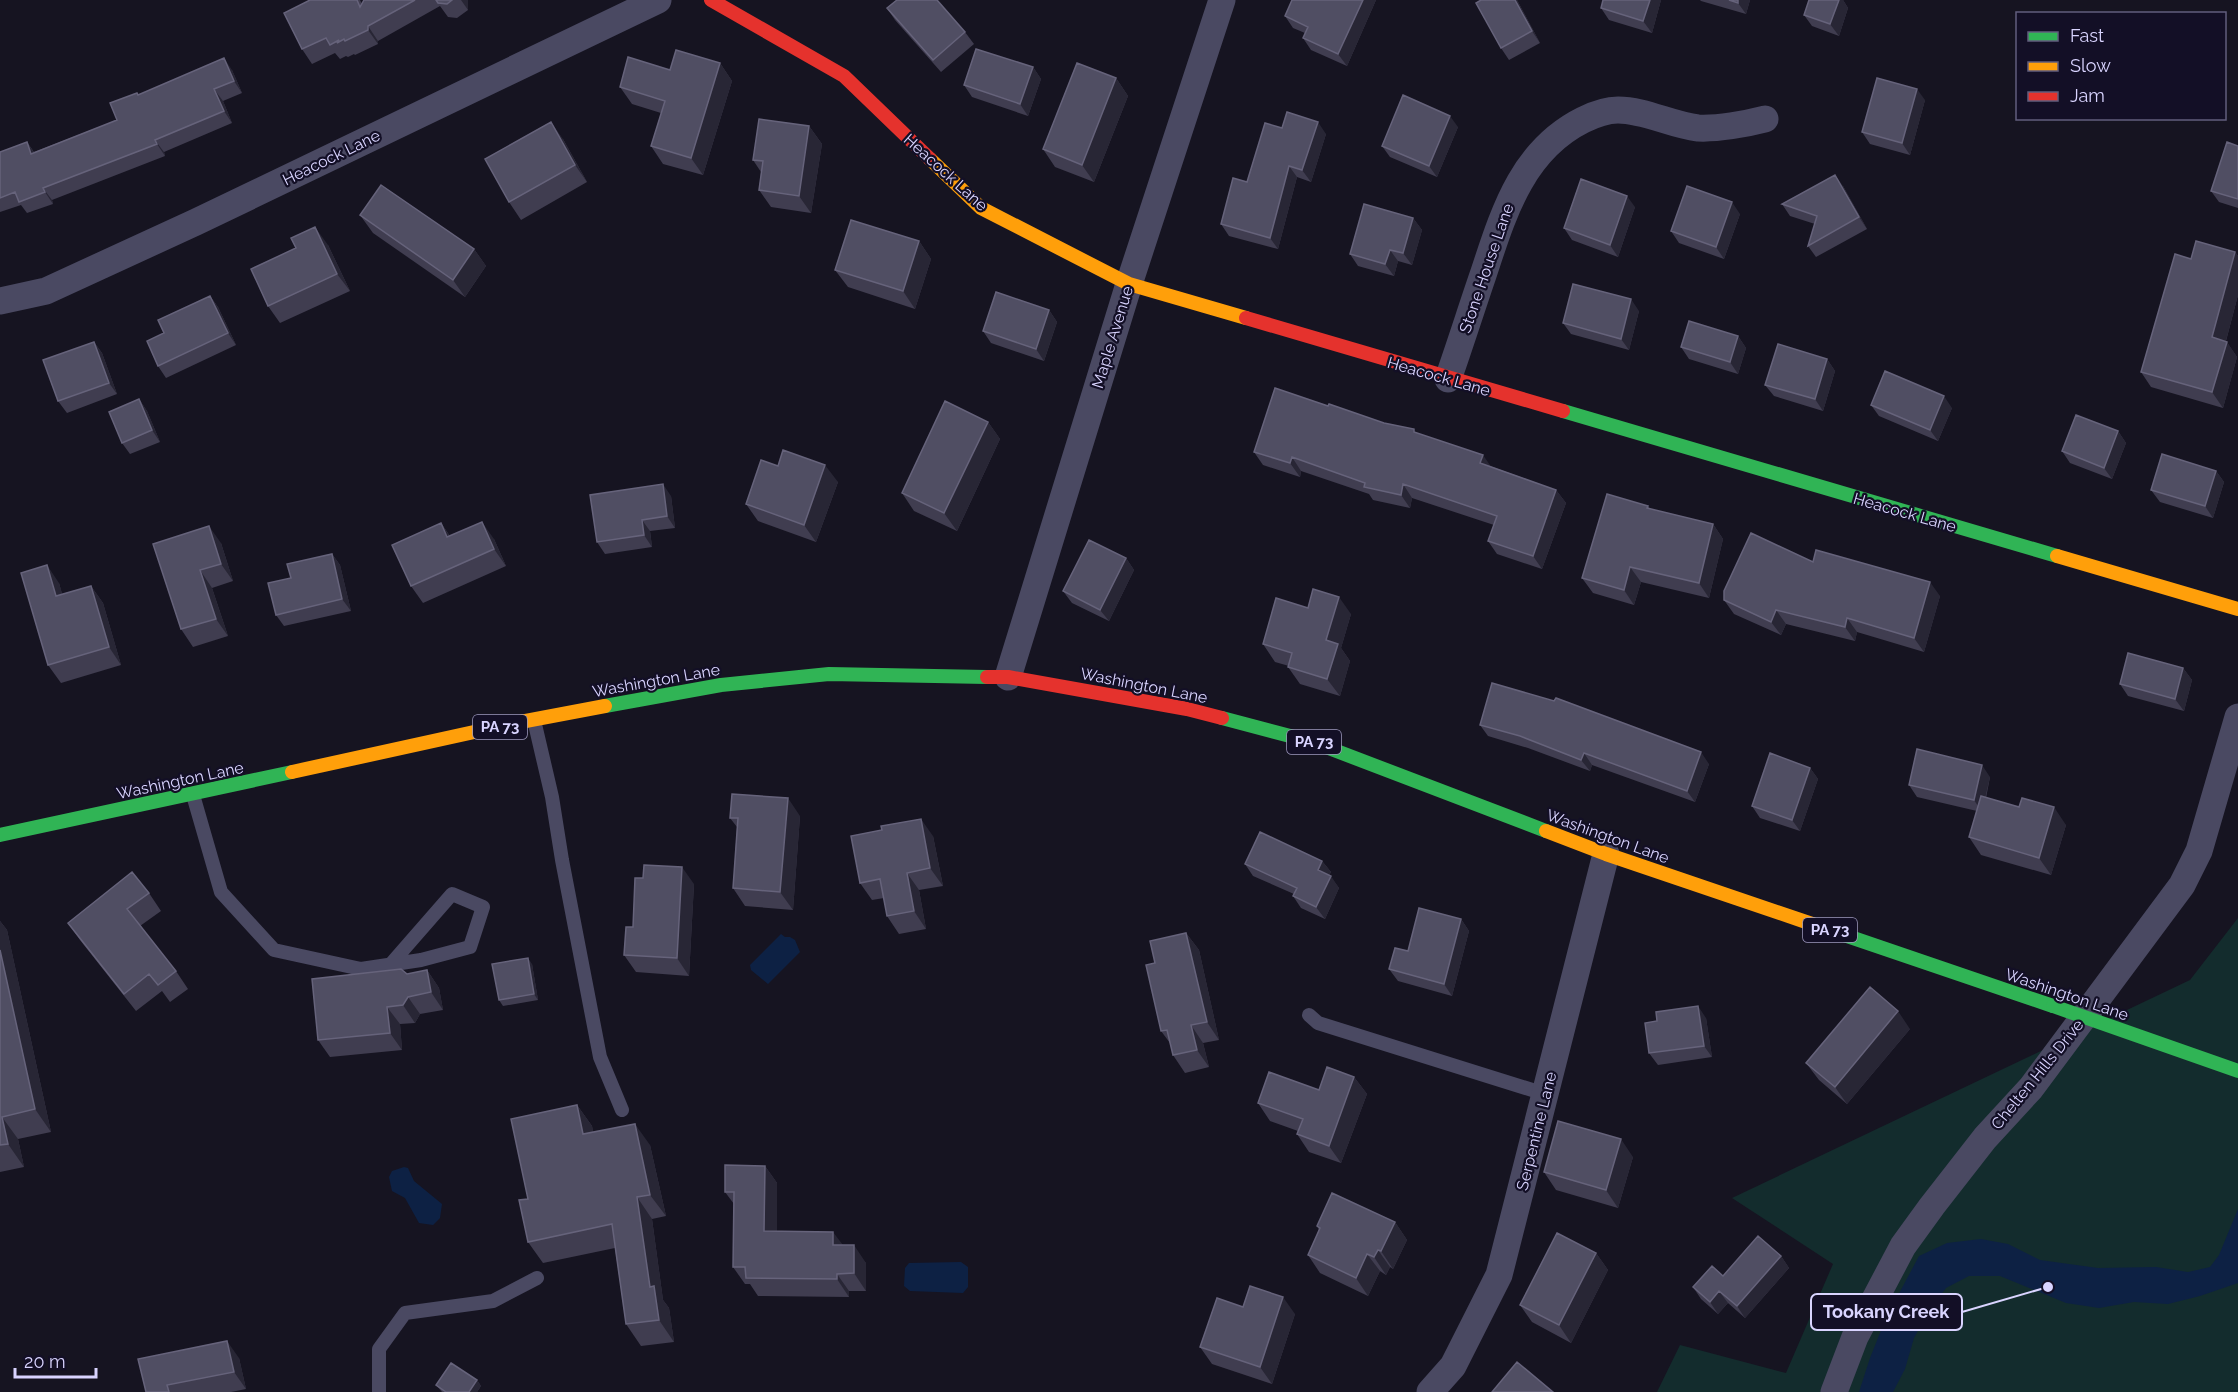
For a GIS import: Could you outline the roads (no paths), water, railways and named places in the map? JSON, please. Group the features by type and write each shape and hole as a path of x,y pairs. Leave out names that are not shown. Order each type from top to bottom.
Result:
{"main road":[{"name":"Heacock Lane","path":"711,0 844,76 981,208 1129,284 2238,609"},
{"name":"Washington Lane","path":"0,835 534,720 721,685 829,674 1008,676 1187,709 1313,742 1606,854 2238,1071"}],"street":[{"name":"Heacock Lane","path":"0,301 46,291 196,222 658,0"},
{"name":"Maple Avenue","path":"1008,676 1129,284 1222,0"},
{"name":"Stone House Lane","path":"1448,379 1505,208 1531,163 1550,142 1571,126 1592,116 1616,110 1640,113 1698,128 1743,125 1765,119"},
{"name":"Chelten Hills Drive","path":"1834,1392 1855,1337 1903,1246 1985,1138 2031,1088 2171,902 2199,851 2238,717"},
{"name":"Serpentine Lane","path":"1430,1392 1452,1366 1499,1275 1606,854"}],"lane":[{"path":"534,720 552,797 600,1057 622,1110"},
{"path":"193,795 221,892 274,950 361,969 390,965 421,960 470,947 483,907 452,894 390,965"},
{"path":"1309,1015 1318,1023 1545,1094"},
{"path":"379,1392 379,1349 405,1313 493,1301 537,1278"}],"water":[{"path":"781,934 795,940 800,952 768,984 751,970 750,965"},
{"path":"408,1168 414,1181 442,1204 440,1218 433,1225 419,1223 405,1198 392,1191 389,1177 392,1171"},
{"path":"2238,1209 2238,1283 2168,1304 2134,1302 2099,1308 2066,1303 2000,1276 1969,1276 1946,1288 1929,1311 1914,1338 1905,1369 1893,1392 1859,1392 1886,1318 1919,1256 1947,1243 1981,1239 2008,1244 2040,1260 2098,1268 2156,1267 2188,1272 2210,1267 2219,1255"},
{"path":"961,1262 968,1267 968,1287 963,1293 910,1291 904,1286 905,1268 909,1263"}],"place":[{"name":"Tookany Creek","path":"2048,1287"}]}
